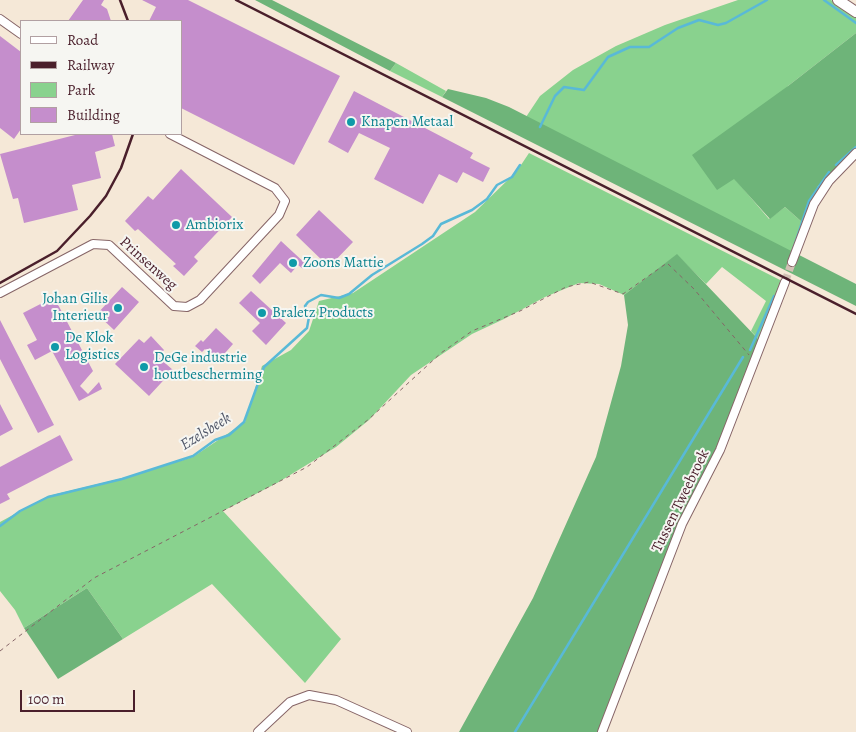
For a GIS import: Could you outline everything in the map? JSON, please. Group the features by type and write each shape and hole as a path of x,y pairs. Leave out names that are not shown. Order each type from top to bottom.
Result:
{"street":[{"path":"838,0 856,12"},
{"path":"0,19 20,33"},
{"name":"Prinsenweg","path":"0,292 93,244 109,246 174,306 187,307 200,300 278,215 285,201 275,188 172,135"},
{"path":"792,262 814,204 829,180 856,153"},
{"name":"Tussen Tweebroek","path":"602,732 682,524 720,450 785,282"},
{"path":"258,732 290,702 309,695 336,700 407,732"}],"path":[{"path":"0,651 94,578 307,467 369,419 441,353 472,331 520,311 566,287 589,282 623,294 667,263 694,289 739,346 756,361"}],"green space":[{"path":"255,0 272,0 396,63 390,71"},
{"path":"738,0 831,0 856,18 856,33 788,86 734,178 769,219 785,207 803,223 792,253 526,117 540,96 573,70 616,46 665,25"},
{"path":"856,33 856,149 818,186 803,223 785,207 770,219 734,179 717,190 692,155 788,86"},
{"path":"396,63 446,91 442,97 390,71"},
{"path":"448,89 486,98 509,107 856,284 856,306 442,97"},
{"path":"529,153 784,282 761,342 751,331 766,301 722,267 706,284 677,255 624,295 599,284 579,283 545,297 472,334 411,375 369,420 336,447 277,483 223,511 341,639 305,683 212,584 123,639 87,588 24,628 15,610 0,591 0,522 48,496 123,478 193,457 245,422 262,366 291,350 309,331 319,301 353,293 475,212 517,171"},
{"path":"677,254 761,342 718,451 669,547 657,583 599,732 459,732 533,598 596,457 621,366 628,325 624,295"},
{"path":"87,588 123,639 58,679 24,628"}],"building":[{"path":"83,0 104,0 101,5 107,9 111,20 69,20"},
{"path":"142,0 188,0 340,76 294,165 182,109 182,20 150,20 156,7"},
{"path":"0,36 20,51 20,130 14,139 0,128"},
{"path":"354,91 473,153 470,158 490,168 483,182 463,172 457,183 439,174 423,204 374,179 390,148 359,133 348,153 328,142"},
{"path":"75,135 112,135 115,146 95,152 101,178 72,185 78,210 24,223 18,198 13,199 0,154"},
{"name":"Ambiorix","path":"181,169 232,217 194,257 198,261 184,276 173,266 176,264 138,229 135,231 125,221 148,196 153,200"},
{"path":"319,210 353,242 329,267 296,235"},
{"name":"Zoons Mattie","path":"281,241 307,265 303,269 298,265 291,273 280,263 260,284 252,276"},
{"name":"Johan Gilis Interieur","path":"122,287 139,302 114,330 97,314"},
{"name":"Braletz Products","path":"251,291 286,323 266,345 252,331 260,323 239,303"},
{"name":"De Klok Logistics","path":"54,297 93,371 80,386 88,394 99,382 102,389 79,401 52,351 35,360 27,345 37,340 23,313"},
{"path":"0,320 54,425 38,433 0,359"},
{"path":"216,328 233,344 218,361 205,349 202,352 195,346 201,340 203,342"},
{"name":"DeGe industrie houtbescherming","path":"151,336 164,350 158,357 173,370 149,396 115,364 139,339 144,343"},
{"path":"0,404 13,429 0,436"},
{"path":"60,435 73,460 7,494 10,499 0,504 0,467"}],"waterway":[{"name":"Ezelsbeek","path":"540,127 555,96 564,87 584,90 608,57 630,47 649,47 678,28 699,20 718,25 726,23 767,0"},
{"name":"Ezelsbeek","path":"824,0 856,23"},
{"path":"836,165 856,147"},
{"name":"Ezelsbeek","path":"0,526 20,511 48,497 122,479 193,456 215,440 229,435 244,422 264,367 307,328 309,317 305,306 308,302 321,295 339,298 349,294 372,275 433,236 441,224 472,210 487,199 497,185 512,177 520,165"},
{"path":"791,256 809,201 829,172"},
{"path":"750,350 774,296"},
{"path":"515,732 743,357"}],"tunnel":[{"path":"785,282 792,262"}],"railway":[{"path":"120,0 128,20"},
{"path":"236,0 856,314"},
{"path":"0,283 57,251 90,216 106,196 121,168 133,135"}],"place":[{"name":"Knapen Metaal","path":"351,122"},
{"name":"Ambiorix","path":"176,225"},
{"name":"Zoons Mattie","path":"293,263"},
{"name":"Johan Gilis Interieur","path":"118,308"},
{"name":"Braletz Products","path":"262,313"},
{"name":"De Klok Logistics","path":"55,347"},
{"name":"DeGe industrie houtbescherming","path":"144,367"}]}
